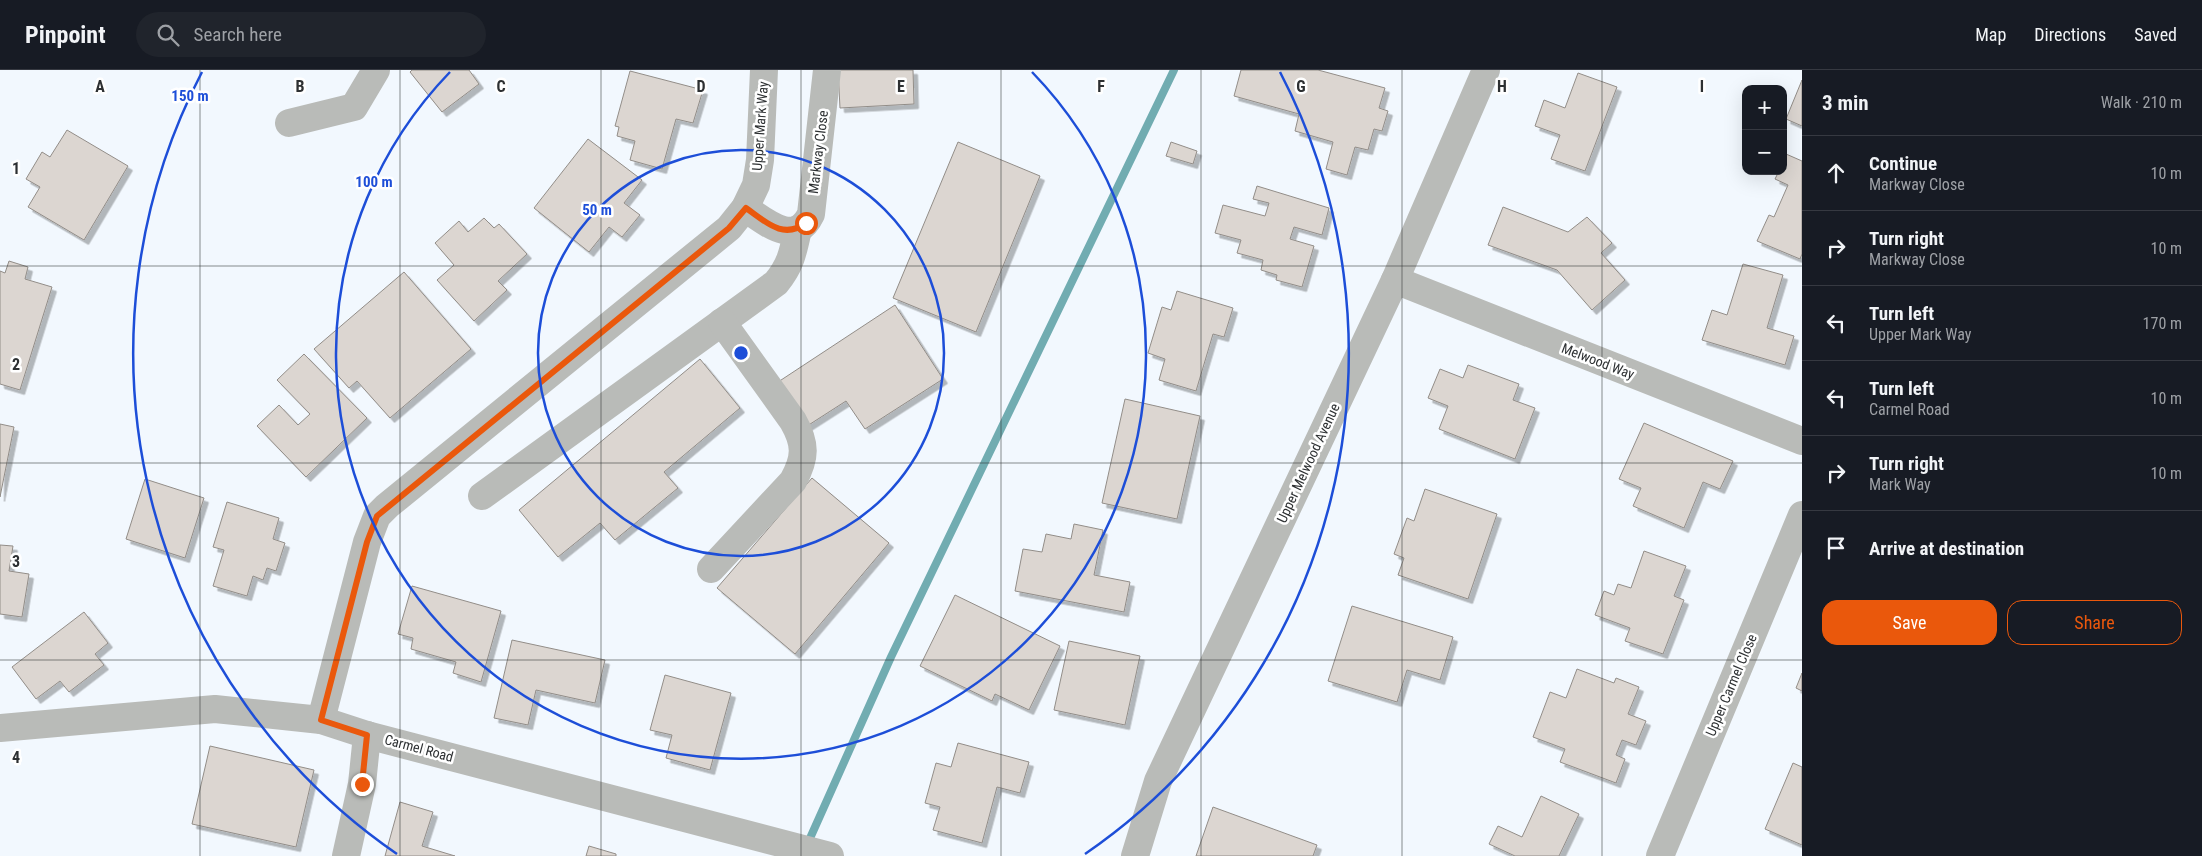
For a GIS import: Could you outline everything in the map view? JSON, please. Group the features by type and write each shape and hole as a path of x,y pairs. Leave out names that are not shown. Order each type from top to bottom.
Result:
{"street":[{"path":"289,123 354,107 376,70"},
{"name":"Upper Mark Way","path":"321,720 367,542 377,516 729,228 746,208 756,185 760,160 764,70"},
{"name":"Markway Close","path":"798,229 806,223 811,214 827,70"},
{"name":"Upper Melwood Avenue","path":"1135,856 1158,781 1395,280 1486,70"},
{"path":"482,496 776,283 787,270 798,229 778,229 746,208"},
{"name":"Melwood Way","path":"1395,280 1802,441"},
{"path":"711,569 793,481 801,466 804,450 800,434 793,421 722,322"},
{"name":"Upper Carmel Close","path":"1660,856 1802,515"},
{"name":"Carmel Road","path":"0,728 215,709 321,720 367,735 830,856"},
{"path":"346,856 362,784 367,735"}],"building":[{"path":"412,70 469,70 479,84 442,112 410,72"},
{"path":"838,70 913,70 914,104 840,108"},
{"path":"1241,70 1318,70 1385,88 1379,108 1388,111 1382,131 1374,129 1368,150 1355,147 1347,175 1326,169 1333,142 1295,131 1299,114 1234,96"},
{"path":"630,71 703,90 693,123 676,119 662,169 630,160 635,141 617,136 619,127 615,126"},
{"path":"1578,73 1617,87 1585,171 1551,159 1560,135 1535,126 1544,100 1565,108"},
{"path":"1802,80 1802,126 1787,119"},
{"path":"67,130 128,166 84,240 28,207 40,187 26,179 42,152 50,157"},
{"path":"588,139 642,180 624,203 640,215 622,237 609,227 589,252 534,208"},
{"path":"958,142 1040,176 976,332 893,298"},
{"path":"1171,142 1197,151 1193,164 1166,156"},
{"path":"1787,154 1802,161 1802,254 1800,259 1757,241 1769,215 1774,217 1788,185 1775,179 1777,175 1787,175"},
{"path":"1257,186 1329,208 1322,235 1294,227 1290,239 1314,246 1302,287 1276,280 1277,275 1261,270 1263,260 1237,253 1241,240 1215,233 1223,205 1265,216 1269,203 1253,199"},
{"path":"1503,207 1568,232 1587,217 1612,243 1601,253 1625,280 1592,310 1557,270 1488,245"},
{"path":"484,218 494,228 499,224 527,254 498,281 507,290 474,321 437,280 454,265 435,243 459,221 468,232"},
{"path":"9,261 28,267 25,279 52,287 20,390 0,384 0,271 5,273"},
{"path":"1743,264 1783,275 1767,328 1794,336 1785,365 1702,340 1712,310 1727,315"},
{"path":"404,272 471,349 390,418 357,381 349,388 314,349"},
{"path":"1177,291 1233,308 1224,337 1213,334 1196,391 1159,380 1165,359 1148,353 1162,307 1171,310"},
{"path":"895,305 943,379 865,429 846,401 804,428 775,384"},
{"path":"304,354 367,418 306,477 257,426 279,405 298,425 310,414 277,380"},
{"path":"700,359 740,408 664,472 678,488 615,540 600,523 558,557 519,510"},
{"path":"1468,365 1519,384 1513,400 1535,408 1515,459 1439,429 1448,406 1428,398 1440,369 1463,378"},
{"path":"1125,399 1200,416 1177,519 1102,503"},
{"path":"1644,423 1733,461 1720,489 1703,482 1684,528 1633,506 1641,488 1619,479"},
{"path":"0,424 14,427 0,497"},
{"path":"812,478 889,543 795,654 717,588"},
{"path":"145,479 204,498 185,558 126,539"},
{"path":"1425,489 1497,514 1468,599 1398,575 1404,558 1394,554 1407,518 1414,521"},
{"path":"227,502 279,518 273,539 285,543 276,571 267,568 263,580 253,576 247,596 213,586 224,550 213,547"},
{"path":"1074,524 1103,530 1094,575 1130,582 1124,612 1015,591 1023,549 1042,552 1046,534 1071,539"},
{"path":"0,545 13,546 9,571 29,574 22,617 0,614"},
{"path":"1644,551 1686,566 1674,596 1684,600 1663,654 1625,641 1630,628 1595,615 1604,591 1614,595 1618,584 1631,588"},
{"path":"412,586 501,611 481,682 453,673 456,662 411,649 413,638 398,634"},
{"path":"955,595 1060,646 1029,710 995,694 992,701 920,666"},
{"path":"1352,606 1453,637 1440,680 1407,670 1397,702 1328,681"},
{"path":"84,612 108,643 95,654 104,665 69,692 60,681 36,699 12,667"},
{"path":"512,640 605,660 595,703 536,690 528,725 494,718"},
{"path":"1069,641 1140,656 1125,725 1054,710"},
{"path":"1577,669 1614,683 1616,678 1639,687 1628,714 1646,721 1636,745 1622,740 1616,755 1625,759 1616,783 1560,762 1565,749 1533,737 1550,692 1566,698"},
{"path":"1802,673 1802,691 1796,688"},
{"path":"665,675 731,693 710,770 666,758 672,735 650,730"},
{"path":"958,743 1029,762 1020,793 997,787 982,843 933,830 940,807 925,803 936,763 951,767"},
{"path":"210,746 314,770 296,847 192,824"},
{"path":"1793,763 1802,767 1802,845 1765,829"},
{"path":"1541,796 1579,814 1559,856 1515,856 1489,844 1498,826 1522,837"},
{"path":"400,802 433,812 422,846 455,856 385,856"},
{"path":"1213,807 1317,845 1313,856 1196,856"},
{"path":"589,846 616,854 616,856 586,856"}],"waterway":[{"path":"807,845 891,657 1174,70"}],"route":[{"path":"362,784 367,735 321,720 367,542 377,516 386,506 729,228 746,208 778,229 786,231 798,229 806,223"}]}
